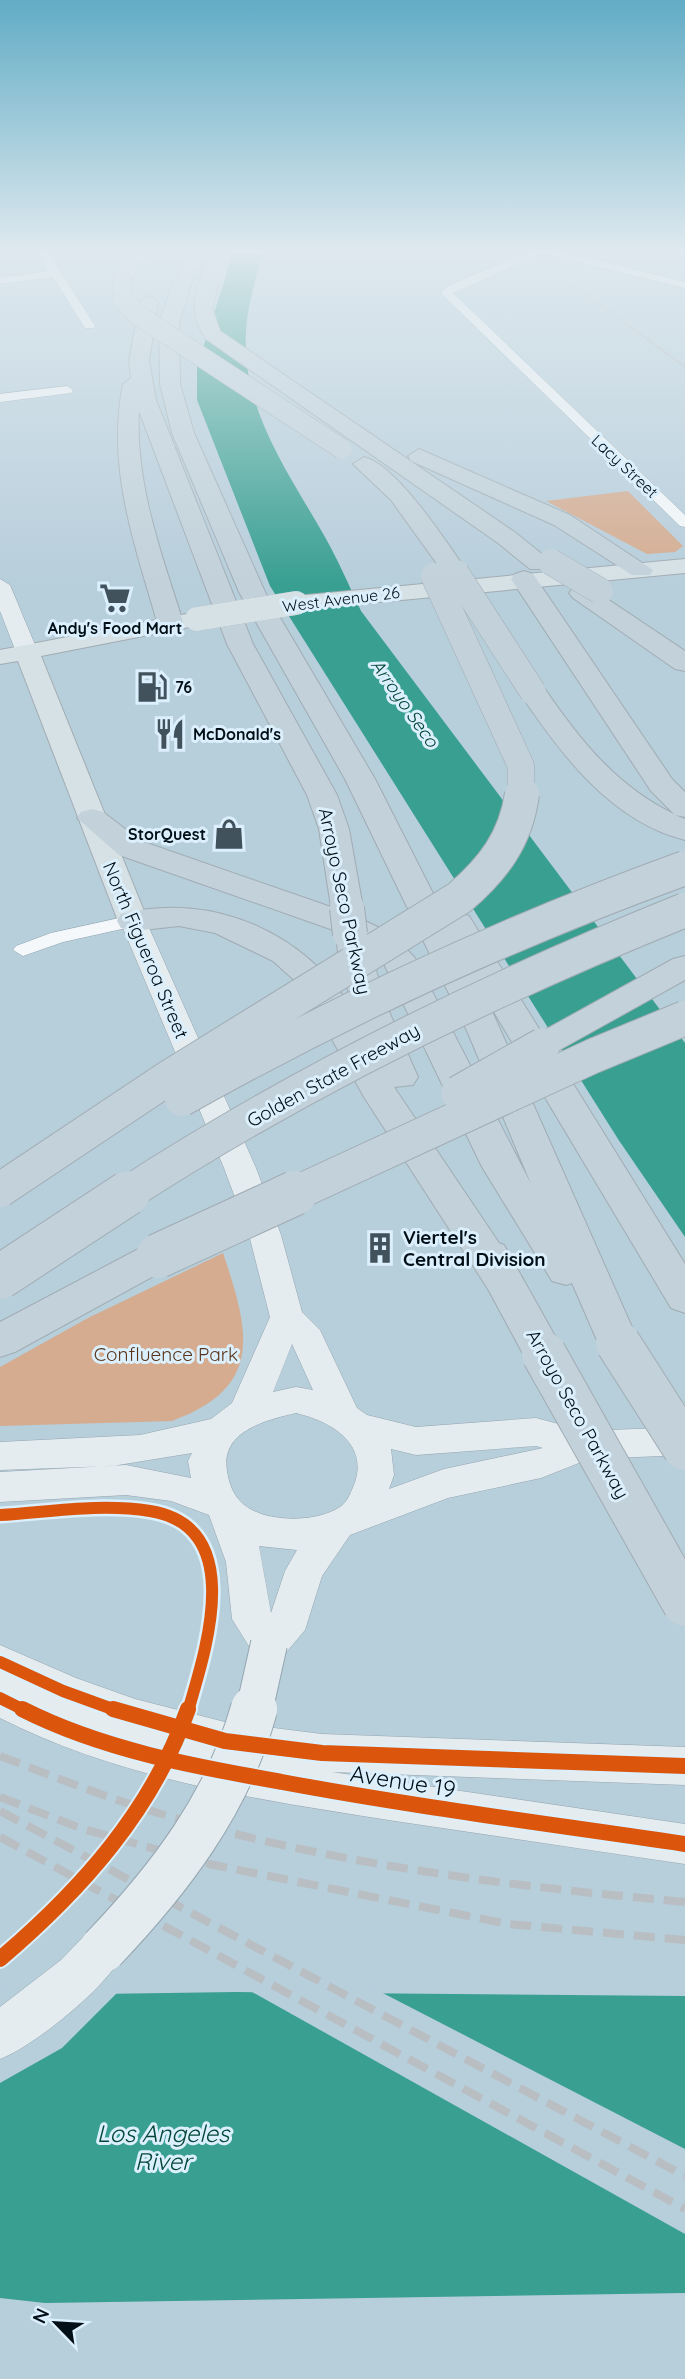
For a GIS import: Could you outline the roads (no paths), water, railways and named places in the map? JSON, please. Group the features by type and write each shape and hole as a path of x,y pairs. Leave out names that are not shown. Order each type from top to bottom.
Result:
{"highway":[{"path":"139,361 128,400 130,467 171,625"},
{"name":"Arroyo Seco Parkway","path":"139,361 145,400 240,644 322,795 334,830 359,982 372,1021 502,1279 685,1604"},
{"path":"168,361 170,384 183,433 257,602 360,779 486,1033 617,1341"},
{"path":"208,361 381,477 398,495 445,574 533,692 564,739 602,782 641,810 685,831"},
{"path":"249,361 507,538 538,568 661,785 685,807"},
{"path":"304,399 382,439 562,520 641,570"},
{"path":"538,568 674,626"},
{"path":"0,1190 171,1076 448,906 472,888 501,856 521,813 524,796 521,766 445,574"},
{"path":"591,592 685,663"},
{"path":"360,779 404,838 685,1298"},
{"path":"92,818 131,848 359,928 380,941 398,958 501,1167 570,1277 617,1341 685,1448"},
{"path":"0,1208 69,1164 223,1075 388,990 510,936 685,868"},
{"name":"Golden State Freeway","path":"0,1277 175,1163 343,1068 539,971 685,910"},
{"path":"133,921 171,916 207,921 242,932 273,946 301,966 328,997 381,1096 502,1279"},
{"path":"0,1341 685,966"},
{"path":"158,1256 593,1056 685,1018"}],"main road":[{"name":"West Avenue 26","path":"13,654 197,619 538,568 641,570 685,566"},
{"name":"North Figueroa Street","path":"0,585 13,654 92,818 133,921 240,1168 265,1235 287,1317 308,1339 317,1366 351,1420"},
{"path":"268,1644 252,1619 245,1562 205,1465 210,1447 233,1421 264,1375 273,1342 287,1317"},
{"path":"0,1456 149,1449 189,1441 274,1402 296,1400 320,1404 351,1420 416,1441 536,1432 585,1445 685,1441"},
{"path":"0,2036 77,1976 145,1907 217,1802 247,1732 268,1644 291,1618 304,1571 372,1488 376,1464 371,1445 351,1420"},
{"path":"0,1487 126,1480 173,1487 223,1510 252,1529 276,1535 307,1534 345,1523 444,1484 541,1464 585,1445"},
{"name":"Avenue 19","path":"0,1662 63,1691 135,1717 225,1741 322,1754 685,1766"},
{"name":"Avenue 19","path":"0,1698 48,1722 107,1744 204,1768 328,1791 685,1844"}],"street":[{"name":"Lacy Street","path":"516,361 685,523"},
{"path":"0,398 67,390"},
{"path":"23,950 58,937 133,921"}],"water":[{"name":"Arroyo Seco","path":"199,361 247,361 252,391 273,446 331,548 361,611 685,1043 685,1237 618,1139 270,586 197,400"},
{"name":"Los Angeles River","path":"0,1990 30,1995 236,1992 685,1996 685,2293 45,2303 0,2298"}],"tram line":[{"path":"677,361 685,367"}],"railway":[{"path":"0,1756 144,1809 293,1847 488,1881 685,1902"},
{"path":"0,1797 83,1829 209,1864 508,1924 685,1940"},
{"path":"0,1811 685,2176"},
{"path":"0,1837 685,2209"}],"place":[{"name":"Andy's Food Mart","path":"115,598"},
{"name":"76","path":"152,687"},
{"name":"McDonald's","path":"170,734"},
{"name":"StorQuest","path":"229,834"},
{"name":"Viertel's Central Division","path":"380,1248"}],"park label":[{"name":"Confluence Park","path":"166,1354"}]}
